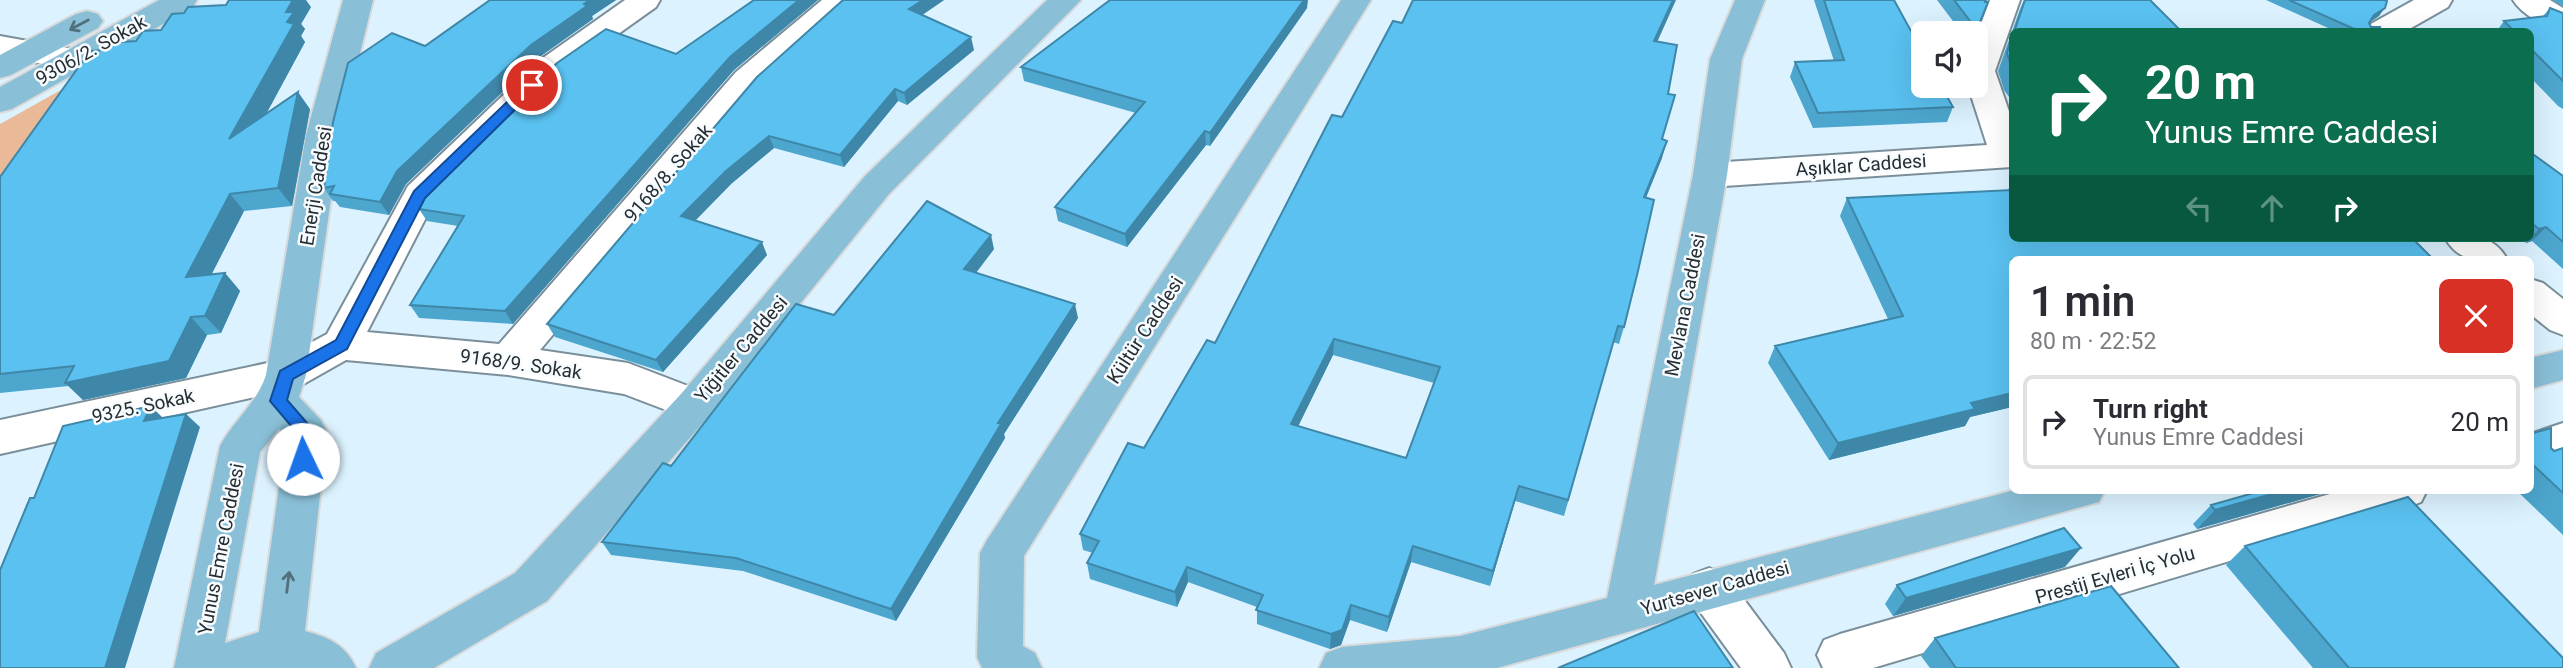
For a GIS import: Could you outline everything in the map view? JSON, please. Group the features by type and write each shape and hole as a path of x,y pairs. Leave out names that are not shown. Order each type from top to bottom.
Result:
{"main road":[{"name":"9306/2. Sokak","path":"0,68 126,0"},
{"name":"9306/2. Sokak","path":"0,101 182,0"},
{"name":"Enerji Caddesi","path":"282,388 323,135 358,0"},
{"name":"Yiğitler Caddesi","path":"392,668 531,587 695,405 877,185 1044,18 1066,0"},
{"name":"Kültür Caddesi","path":"1019,668 1000,657 1002,553 1356,0"},
{"name":"Mevlana Caddesi","path":"1626,613 1710,174 1726,60 1750,0"},
{"path":"2534,373 2563,365"},
{"path":"280,649 307,432 282,388"},
{"name":"Yunus Emre Caddesi","path":"197,668 241,446 282,388"},
{"name":"Yurtsever Caddesi","path":"1342,668 1463,663 1709,588 2069,494"},
{"path":"219,668 252,654 280,649 305,652 326,660 333,668"}],"street":[{"path":"341,345 420,195 551,67 645,0"},
{"name":"9168/8. Sokak","path":"508,359 748,80 841,0"},
{"path":"2005,0 1979,71 2009,153"},
{"path":"2387,28 2437,0"},
{"path":"2528,0 2563,22"},
{"path":"0,46 72,59"},
{"name":"Aşıklar Caddesi","path":"1710,174 2009,156"},
{"path":"2468,242 2485,256"},
{"path":"2534,296 2563,320"},
{"name":"Yunus Emre Caddesi","path":"282,388 341,345"},
{"name":"9168/9. Sokak","path":"341,345 508,359 628,379 695,405"},
{"name":"9325. Sokak","path":"0,437 282,388"},
{"path":"2534,450 2563,440"},
{"name":"Prestij Evleri İç Yolu","path":"1850,668 1840,655 2392,494"},
{"path":"1709,588 1768,668"}],"shaded area":[{"path":"68,86 0,183 0,124"}],"building":[{"path":"229,0 293,0 286,12 294,12 287,22 294,24 229,139 298,92 278,188 230,194 186,277 225,273 205,316 191,317 169,361 65,383 74,366 0,374 0,177 90,51 103,50 107,43 136,41 143,31 161,30 172,14 184,13 188,7 226,5"},
{"path":"490,0 590,0 584,4 587,6 531,45 397,171 380,202 330,194 334,186 324,188 333,122 348,63 392,33 425,46"},
{"path":"754,0 799,0 730,57 505,311 410,305 464,216 419,209 428,191 557,63 606,29 676,54"},
{"path":"843,0 923,0 909,9 971,37 904,93 895,89 840,155 769,136 726,171 681,216 762,242 656,360 547,324 757,77"},
{"path":"1110,0 1304,0 1210,133 1205,131 1125,234 1055,207 1145,102 1021,67"},
{"path":"1413,0 1673,0 1654,41 1677,45 1668,94 1675,95 1662,139 1667,141 1644,197 1654,200 1624,327 1618,326 1568,500 1519,486 1493,571 1413,546 1389,617 1351,605 1342,630 1331,634 1256,610 1263,595 1187,567 1175,592 1087,563 1099,541 1080,534 1128,443 1144,448 1207,340 1215,343 1332,115 1342,117 1393,21 1402,23","holes":["1334,339 1440,367 1406,458 1291,424"]},
{"path":"1824,0 1894,0 1911,31 1911,98 1948,98 1953,107 1818,113 1795,62 1844,60"},
{"path":"1954,0 1988,2 1980,21 1970,21"},
{"path":"2025,0 2150,0 2178,28 2015,28"},
{"path":"2289,0 2387,1 2385,8 2374,15 2369,23 2371,27 2380,28 2352,28"},
{"path":"2550,8 2563,13 2563,81 2534,52 2534,28 2511,28 2504,21 2547,16"},
{"path":"2534,155 2563,176 2563,242 2546,227 2539,229 2534,225"},
{"path":"2009,190 2009,242 2416,242 2430,256 2009,256 2009,394 1971,403 1975,409 1838,443 1775,346 1903,316 1847,198"},
{"path":"927,201 991,235 964,269 1075,304 998,423 1001,424 891,609 736,558 602,542 663,463 671,466 796,304 834,315"},
{"path":"151,406 144,421 186,414 105,668 0,668 0,570 30,498 34,498 63,426"},
{"path":"2551,428 2551,448 2554,451 2563,448 2563,493 2534,466 2534,433"},
{"path":"2250,494 2272,494 2215,510 2211,505"},
{"path":"2408,497 2563,658 2563,668 2349,668 2245,546"},
{"path":"2064,528 2081,548 1906,598 1897,585"},
{"path":"2111,586 2179,668 1956,668 1935,638"},
{"path":"1694,611 1733,668 1558,668"}],"route":[{"path":"303,459 307,432 278,401 286,375 341,345 420,195 532,85"}]}
